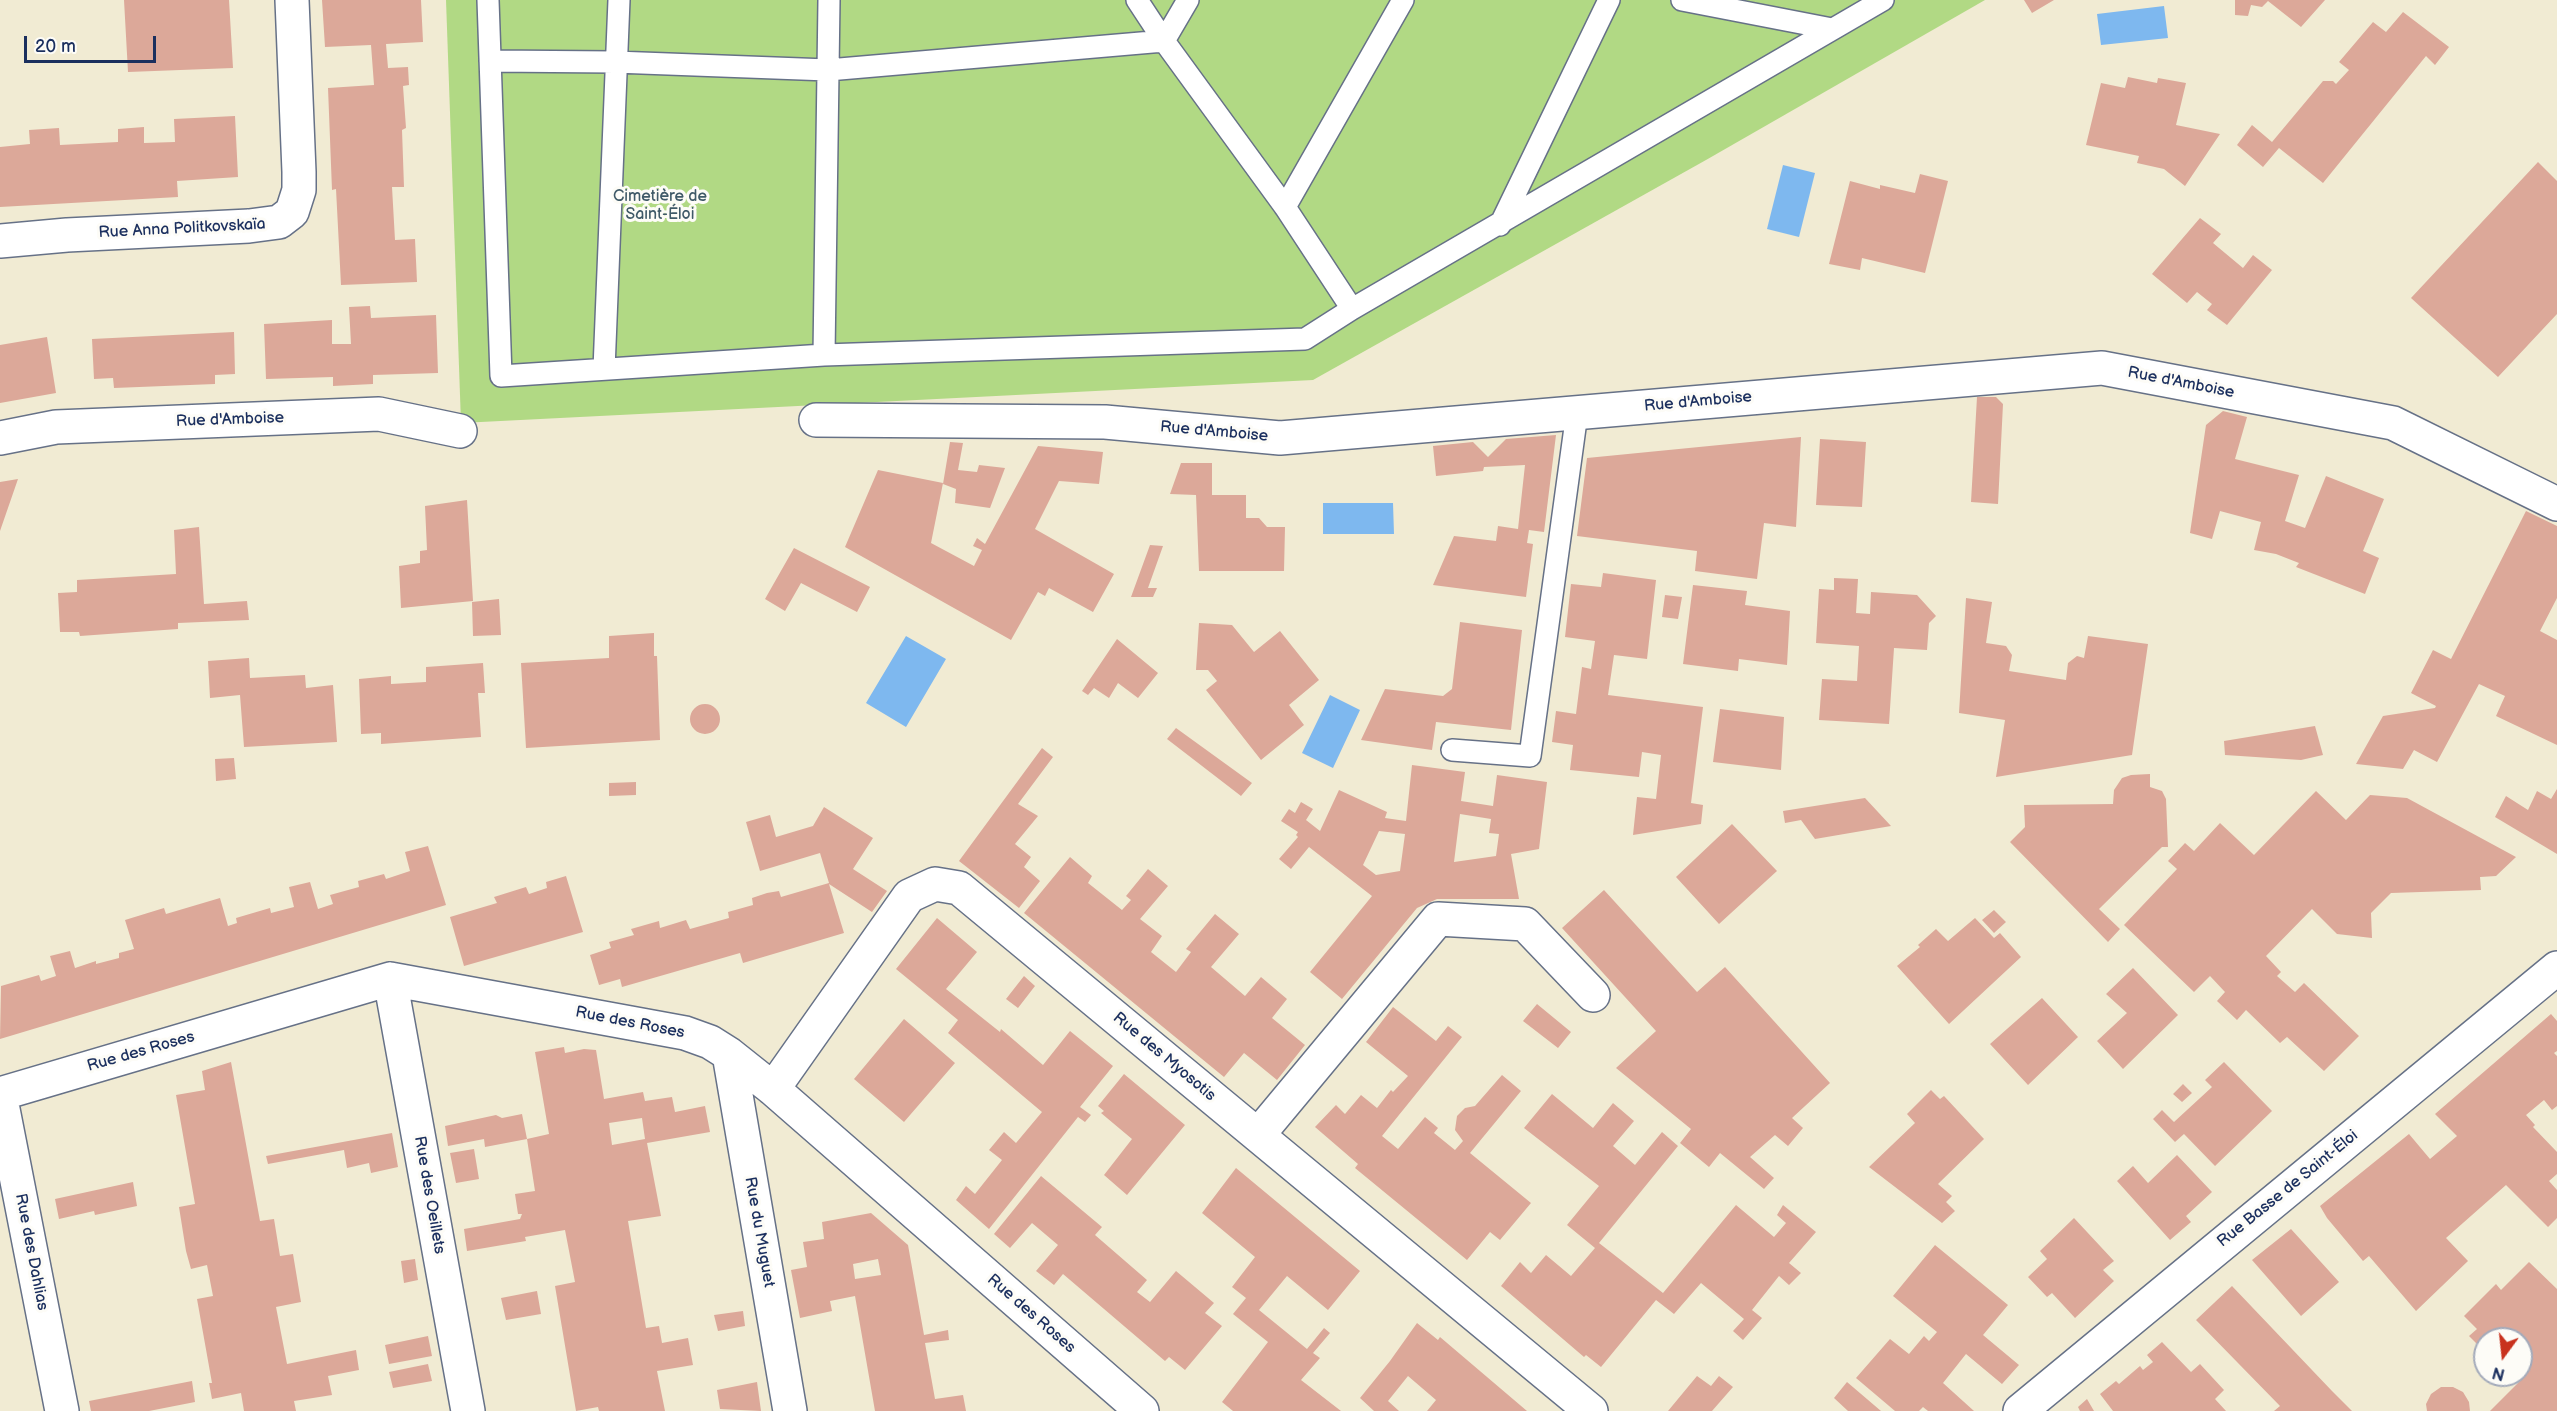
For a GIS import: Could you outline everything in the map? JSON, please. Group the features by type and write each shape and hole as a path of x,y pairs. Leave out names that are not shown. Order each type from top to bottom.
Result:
{"street":[{"name":"Rue Anna Politkovskaïa","path":"0,241 67,235 249,226 279,222 292,212 299,190 299,172 292,0"},
{"name":"Rue d'Amboise","path":"816,420 1105,422 1280,438 2102,368 2393,423 2557,504"},
{"name":"Rue d'Amboise","path":"0,438 56,427 379,414 460,431"},
{"name":"Rue des Myosotis","path":"773,1089 909,896 935,885 960,888 1591,1411"},
{"path":"1258,1136 1438,918 1525,924 1593,995"},
{"name":"Rue Basse de Saint-Éloi","path":"2020,1411 2557,968"},
{"name":"Rue des Roses","path":"0,1094 390,979 686,1033 710,1042 729,1054 773,1089 1142,1411"},
{"name":"Rue des Oeillets","path":"390,979 468,1411"},
{"name":"Rue du Muguet","path":"729,1054 790,1411"},
{"name":"Rue des Dahlias","path":"0,1094 62,1411"}],"lane":[{"path":"488,0 501,376 824,355 1305,339 1352,309 1500,225 1883,0"},
{"path":"604,369 618,0"},
{"path":"824,355 829,0"},
{"path":"1137,0 1164,41 1285,207 1352,309"},
{"path":"1164,41 1188,0"},
{"path":"1285,207 1403,0"},
{"path":"1500,225 1609,0"},
{"path":"1682,0 1832,29"},
{"path":"490,61 615,62 828,70 1164,41"},
{"path":"1452,750 1530,756 1577,413"}],"green space":[{"name":"Cimetière de Saint-Éloi","path":"446,0 1985,0 1706,160 1313,380 461,423"}],"water":[{"path":"2164,6 2168,38 2101,45 2097,14"},
{"path":"1783,165 1815,173 1799,237 1767,229"},
{"path":"1323,503 1393,503 1394,534 1323,534"},
{"path":"906,636 946,659 906,727 866,703"},
{"path":"1330,695 1360,710 1333,768 1302,753"}],"building":[{"path":"124,0 229,0 233,68 128,72"},
{"path":"322,0 421,0 423,42 386,44 388,68 408,67 409,85 403,86 406,128 402,130 404,187 392,187 395,240 415,239 417,282 341,285 336,189 332,190 328,88 374,85 371,45 325,47"},
{"path":"2024,0 2054,0 2032,13"},
{"path":"2235,0 2325,0 2301,27 2268,1 2262,7 2251,5 2248,16 2235,15"},
{"path":"2403,12 2449,47 2435,65 2426,56 2323,183 2279,148 2263,167 2237,145 2252,125 2272,142 2323,81 2333,81 2336,84 2349,70 2339,62 2373,22 2386,32"},
{"path":"2128,77 2157,83 2158,78 2186,83 2176,125 2220,134 2185,186 2164,169 2137,163 2139,156 2086,145 2101,83 2125,88"},
{"path":"235,116 238,177 177,181 178,197 0,207 0,147 30,144 29,130 59,128 60,145 118,142 118,129 144,127 144,143 175,142 174,119"},
{"path":"2538,162 2557,181 2557,314 2498,377 2411,298"},
{"path":"1920,174 1948,181 1925,273 1862,258 1860,270 1829,264 1850,181 1880,189 1880,185 1915,193"},
{"path":"2200,218 2221,234 2213,243 2243,268 2253,255 2272,270 2227,325 2207,310 2212,304 2197,292 2187,303 2152,274"},
{"path":"370,306 371,318 436,315 438,373 373,375 373,384 333,386 333,377 266,379 264,324 332,320 332,344 351,344 349,307"},
{"path":"234,332 235,374 215,375 215,384 114,388 113,378 94,379 92,339"},
{"path":"47,337 56,393 0,403 0,345"},
{"path":"1977,397 1996,397 2003,404 1998,504 1971,502"},
{"path":"2223,411 2247,417 2235,459 2299,475 2285,521 2305,528 2326,476 2384,499 2363,551 2379,558 2365,594 2296,567 2299,563 2276,554 2254,550 2261,522 2220,511 2212,539 2190,533 2206,425"},
{"path":"1556,435 1544,532 1529,530 1527,543 1533,544 1526,597 1433,585 1454,536 1496,541 1498,526 1518,529 1525,465 1484,467 1483,471 1436,476 1433,446 1473,442 1488,457 1506,439"},
{"path":"1801,437 1796,527 1764,523 1757,579 1695,571 1697,551 1577,536 1587,458"},
{"path":"1820,439 1866,442 1862,507 1816,505"},
{"path":"950,442 963,443 958,470 977,472 979,465 1005,468 990,508 955,503 956,489 943,484"},
{"path":"1038,446 1103,452 1099,484 1059,481 1035,529 1114,574 1093,612 1049,588 1045,596 1038,592 1011,640 845,547 878,470 943,483 931,543 974,566 982,550 973,546 977,538 985,544"},
{"path":"1181,463 1212,463 1212,495 1246,495 1246,518 1259,518 1267,527 1285,527 1284,571 1199,571 1196,495 1170,494"},
{"path":"18,479 0,531 0,482"},
{"path":"467,500 473,601 401,608 399,566 420,563 420,551 427,550 425,506"},
{"path":"2526,511 2557,526 2557,598 2540,631 2557,640 2557,745 2496,716 2505,696 2479,684 2437,762 2414,750 2403,769 2356,764 2383,716 2435,708 2436,706 2411,693 2433,650 2451,659"},
{"path":"199,527 204,604 247,601 249,620 178,623 178,629 80,636 79,632 60,632 58,593 77,592 77,580 176,574 174,530"},
{"path":"1150,545 1163,546 1148,588 1157,588 1153,597 1131,597"},
{"path":"794,548 870,587 857,612 801,583 785,611 765,599"},
{"path":"1603,573 1656,580 1647,659 1614,655 1608,695 1703,707 1691,803 1703,805 1701,824 1633,835 1637,797 1656,799 1661,755 1642,752 1639,777 1570,770 1573,745 1552,742 1556,711 1576,714 1582,667 1591,669 1595,641 1565,637 1571,584 1601,587"},
{"path":"1834,578 1858,579 1856,613 1870,614 1871,592 1917,595 1936,616 1929,623 1927,650 1894,648 1889,724 1819,720 1822,679 1857,681 1859,646 1816,643 1819,589 1834,590"},
{"path":"1693,585 1747,591 1745,605 1790,611 1787,665 1739,659 1738,671 1683,664"},
{"path":"1665,595 1682,597 1678,619 1662,617"},
{"path":"1966,598 1992,602 1986,643 2006,646 2012,655 2009,671 2066,680 2068,663 2077,656 2084,658 2088,636 2148,644 2132,755 1996,777 2005,720 1959,713"},
{"path":"499,599 501,635 473,636 472,602"},
{"path":"1460,622 1522,630 1511,730 1436,722 1432,750 1361,740 1385,689 1443,696 1452,689"},
{"path":"1199,623 1232,625 1254,652 1280,631 1319,680 1289,705 1304,725 1261,760 1206,690 1217,681 1208,670 1196,670"},
{"path":"654,633 660,740 526,748 521,663 609,658 609,636"},
{"path":"1117,639 1158,673 1138,698 1118,683 1109,698 1094,688 1088,695 1082,691"},
{"path":"249,658 250,678 305,675 306,688 333,685 337,742 244,747 240,695 210,698 208,661"},
{"path":"483,663 485,693 478,693 481,737 381,744 381,733 361,734 359,679 391,676 391,684 426,682 426,667"},
{"path":"705,704 716,708 720,719 716,730 705,734 694,730 690,719 694,708"},
{"path":"1720,709 1784,717 1781,770 1713,762"},
{"path":"2315,726 2323,755 2301,760 2225,755 2224,741"},
{"path":"1176,728 1252,783 1241,796 1167,739"},
{"path":"1042,748 1053,757 1018,804 1038,816 1015,844 1031,857 1024,867 1040,881 1019,908 959,861"},
{"path":"234,758 236,779 216,781 215,759"},
{"path":"1412,765 1465,772 1461,801 1493,806 1497,775 1547,782 1539,849 1511,854 1519,899 1437,899 1417,908 1342,999 1310,972 1372,896 1309,847 1291,869 1279,859 1298,837 1296,835 1298,832 1281,821 1289,809 1295,813 1301,802 1313,809 1306,820 1320,831 1339,790 1387,812 1385,818 1406,821","holes":["1460,814 1491,819 1489,833 1499,834 1496,856 1454,862","1379,831 1405,834 1400,871 1376,875 1363,865"]},
{"path":"2150,774 2150,787 2162,791 2166,799 2168,847 2162,847 2099,909 2120,929 2108,942 2010,842 2025,827 2024,805 2113,804 2114,790 2122,778"},
{"path":"636,782 636,795 609,796 609,783"},
{"path":"2557,789 2557,854 2495,817 2506,796 2528,810 2537,791 2551,799"},
{"path":"2316,791 2346,820 2370,795 2407,798 2516,857 2496,876 2480,877 2481,890 2391,893 2371,913 2372,938 2337,934 2312,909 2266,956 2281,972 2277,976 2295,992 2304,983 2359,1036 2324,1071 2287,1037 2280,1043 2246,1010 2237,1020 2217,1001 2225,992 2210,976 2194,992 2124,925 2177,869 2168,861 2185,843 2194,851 2220,823 2254,855"},
{"path":"1865,798 1891,826 1815,839 1801,820 1785,823 1783,811"},
{"path":"824,807 873,838 853,869 887,891 872,912 829,884 844,933 743,963 740,953 622,987 620,979 599,985 590,955 611,948 609,942 634,935 631,929 659,921 660,928 686,920 690,929 729,918 728,912 753,905 752,898 767,893 779,891 781,897 829,883 820,853 760,871 746,822 770,815 776,837 813,826"},
{"path":"1732,824 1777,871 1719,924 1676,877"},
{"path":"428,846 446,905 0,1039 1,986 39,975 41,981 56,976 50,956 70,951 75,968 96,961 96,964 119,958 119,953 134,949 125,920 164,908 166,914 220,898 228,926 237,923 236,918 270,908 271,913 294,907 289,887 310,882 318,909 333,904 330,895 359,887 358,881 384,874 386,879 410,871 405,852"},
{"path":"1070,857 1092,876 1088,883 1122,910 1131,900 1126,896 1148,869 1168,886 1140,919 1162,936 1151,952 1176,972 1191,952 1186,949 1215,914 1239,934 1211,967 1245,996 1261,977 1287,999 1272,1018 1305,1045 1277,1080 1244,1053 1224,1077 1024,913"},
{"path":"566,876 583,932 464,966 450,917 497,903 494,897 526,887 529,894 547,888 546,882"},
{"path":"1604,890 1697,992 1725,967 1830,1083 1792,1118 1803,1128 1788,1146 1775,1135 1750,1157 1774,1178 1764,1189 1720,1153 1709,1167 1680,1143 1691,1129 1616,1068 1656,1031 1562,928"},
{"path":"1994,910 2006,922 1994,933 1982,920"},
{"path":"937,918 977,952 946,989 1000,1032 1001,1029 1043,1065 1070,1031 1113,1066 1080,1107 1091,1115 1085,1122 1078,1117 989,1229 956,1200 966,1186 975,1194 1002,1160 989,1150 1004,1132 1016,1143 1042,1112 948,1033 958,1020 896,969"},
{"path":"1975,918 1994,938 2000,933 2021,957 1949,1024 1897,966 1920,947 1918,945 1936,929 1948,941"},
{"path":"2133,968 2178,1015 2123,1069 2097,1041 2127,1013 2106,994"},
{"path":"1024,976 1035,986 1018,1008 1006,999"},
{"path":"2042,998 2078,1037 2028,1085 1990,1044"},
{"path":"1537,1004 1571,1032 1558,1048 1523,1021"},
{"path":"1393,1007 1436,1041 1448,1026 1462,1037 1382,1136 1398,1149 1425,1117 1438,1128 1434,1133 1455,1150 1463,1141 1455,1130 1457,1116 1465,1108 1475,1106 1502,1075 1521,1091 1470,1153 1531,1203 1500,1240 1490,1232 1467,1260 1355,1168 1358,1164 1315,1127 1336,1105 1345,1114 1361,1095 1377,1108 1391,1090 1393,1092 1408,1076 1366,1042"},
{"path":"2551,1014 2557,1021 2557,1051 2554,1053 2557,1056 2557,1106 2552,1110 2544,1100 2526,1115 2535,1125 2533,1127 2557,1152 2557,1174 2549,1181 2557,1190 2557,1218 2548,1227 2506,1185 2446,1238 2468,1261 2416,1311 2369,1256 2363,1261 2327,1218 2320,1206 2409,1134 2430,1159 2457,1136 2435,1114"},
{"path":"904,1019 955,1063 904,1122 854,1079"},
{"path":"564,1047 565,1053 584,1049 596,1050 604,1099 643,1092 645,1101 672,1097 675,1112 705,1106 710,1132 647,1143 661,1216 628,1221 646,1328 659,1326 662,1343 688,1338 693,1365 657,1371 665,1411 599,1411 598,1407 576,1411 555,1286 575,1282 565,1230 525,1237 526,1241 467,1251 464,1229 520,1219 522,1214 518,1214 515,1194 535,1191 527,1139 549,1134 535,1052","holes":["642,1118 645,1139 612,1145 609,1123"]},
{"path":"231,1062 260,1221 274,1219 280,1256 293,1254 301,1302 276,1307 287,1364 356,1350 359,1370 328,1376 332,1395 294,1401 296,1411 244,1411 241,1393 212,1399 209,1383 212,1383 197,1299 213,1296 207,1265 191,1269 186,1251 179,1207 195,1204 176,1095 205,1090 202,1071"},
{"path":"2224,1062 2272,1111 2215,1166 2184,1134 2175,1142 2153,1119 2162,1110 2174,1122 2212,1087 2205,1080"},
{"path":"1124,1074 1185,1125 1127,1195 1104,1175 1132,1139 1101,1113 1104,1111 1098,1106"},
{"path":"2183,1084 2192,1093 2182,1102 2173,1094"},
{"path":"1931,1090 1940,1099 1944,1096 1984,1139 1938,1184 1952,1196 1946,1202 1955,1211 1942,1223 1869,1167 1915,1123 1907,1114"},
{"path":"1552,1094 1593,1128 1613,1103 1634,1121 1613,1146 1635,1165 1662,1132 1678,1146 1599,1243 1663,1293 1736,1205 1774,1237 1786,1223 1777,1215 1783,1205 1816,1232 1789,1263 1801,1273 1789,1285 1779,1276 1752,1310 1762,1318 1743,1340 1733,1331 1744,1319 1701,1283 1674,1314 1656,1300 1601,1367 1586,1355 1584,1357 1501,1286 1520,1262 1531,1273 1546,1255 1571,1276 1595,1248 1567,1225 1599,1186 1524,1128"},
{"path":"522,1114 527,1139 485,1147 484,1139 448,1146 445,1126 496,1115 502,1118"},
{"path":"392,1133 398,1167 371,1173 369,1163 347,1168 344,1150 268,1164 266,1156"},
{"path":"474,1149 479,1179 456,1183 450,1153"},
{"path":"2177,1155 2212,1192 2186,1216 2191,1222 2170,1240 2117,1181 2133,1166 2148,1183"},
{"path":"1236,1168 1360,1271 1328,1310 1287,1276 1259,1310 1307,1349 1324,1328 1330,1333 1313,1353 1320,1358 1301,1380 1341,1411 1233,1411 1222,1402 1268,1342 1233,1314 1246,1298 1232,1287 1255,1257 1202,1213"},
{"path":"1041,1176 1102,1227 1095,1235 1147,1280 1137,1292 1150,1302 1176,1271 1214,1303 1205,1313 1222,1326 1185,1370 1169,1357 1165,1361 1063,1274 1054,1285 1036,1271 1058,1245 1032,1223 1010,1248 994,1234"},
{"path":"133,1182 137,1206 95,1215 94,1211 59,1219 55,1199"},
{"path":"871,1213 908,1245 924,1335 948,1330 949,1340 925,1343 935,1399 963,1395 966,1411 875,1411 855,1296 830,1301 832,1311 800,1318 791,1270 807,1267 803,1242 824,1239 822,1222","holes":["878,1259 881,1275 855,1279 853,1264"]},
{"path":"2074,1218 2114,1261 2103,1270 2114,1281 2075,1318 2052,1293 2047,1297 2028,1277 2047,1259 2040,1251"},
{"path":"2291,1229 2339,1282 2301,1316 2252,1260"},
{"path":"1935,1245 2008,1305 1983,1335 2019,1365 2002,1384 1966,1354 1943,1383 1974,1411 1928,1411 1923,1407 1919,1411 1895,1411 1856,1378 1890,1339 1909,1354 1924,1336 1929,1341 1937,1332 1893,1296"},
{"path":"415,1259 418,1280 404,1283 401,1261"},
{"path":"2529,1262 2557,1289 2557,1411 2490,1411 2514,1387 2533,1387 2533,1327 2475,1327 2464,1316 2496,1284 2501,1290"},
{"path":"2232,1286 2352,1411 2274,1411 2280,1406 2196,1320"},
{"path":"537,1291 541,1314 506,1320 501,1298"},
{"path":"743,1311 745,1326 718,1331 714,1315"},
{"path":"1417,1323 1438,1340 1440,1337 1527,1411 1427,1411 1436,1400 1408,1376 1388,1401 1399,1411 1374,1411 1360,1398"},
{"path":"428,1336 432,1356 389,1364 385,1345"},
{"path":"2162,1342 2191,1372 2200,1364 2224,1390 2215,1399 2226,1411 2113,1411 2100,1394 2116,1381 2119,1384 2140,1366 2143,1370 2153,1362 2147,1355"},
{"path":"428,1364 432,1381 393,1388 389,1372"},
{"path":"1697,1376 1711,1386 1719,1376 1733,1387 1712,1411 1668,1411"},
{"path":"192,1381 195,1402 149,1411 91,1411 89,1401"},
{"path":"757,1382 761,1411 720,1409 717,1390"},
{"path":"1847,1382 1881,1411 1848,1411 1834,1398"},
{"path":"2441,1387 2453,1387 2463,1392 2469,1402 2470,1411 2427,1411 2426,1404 2431,1394"},
{"path":"2087,1399 2094,1411 2080,1411 2078,1407"}]}
